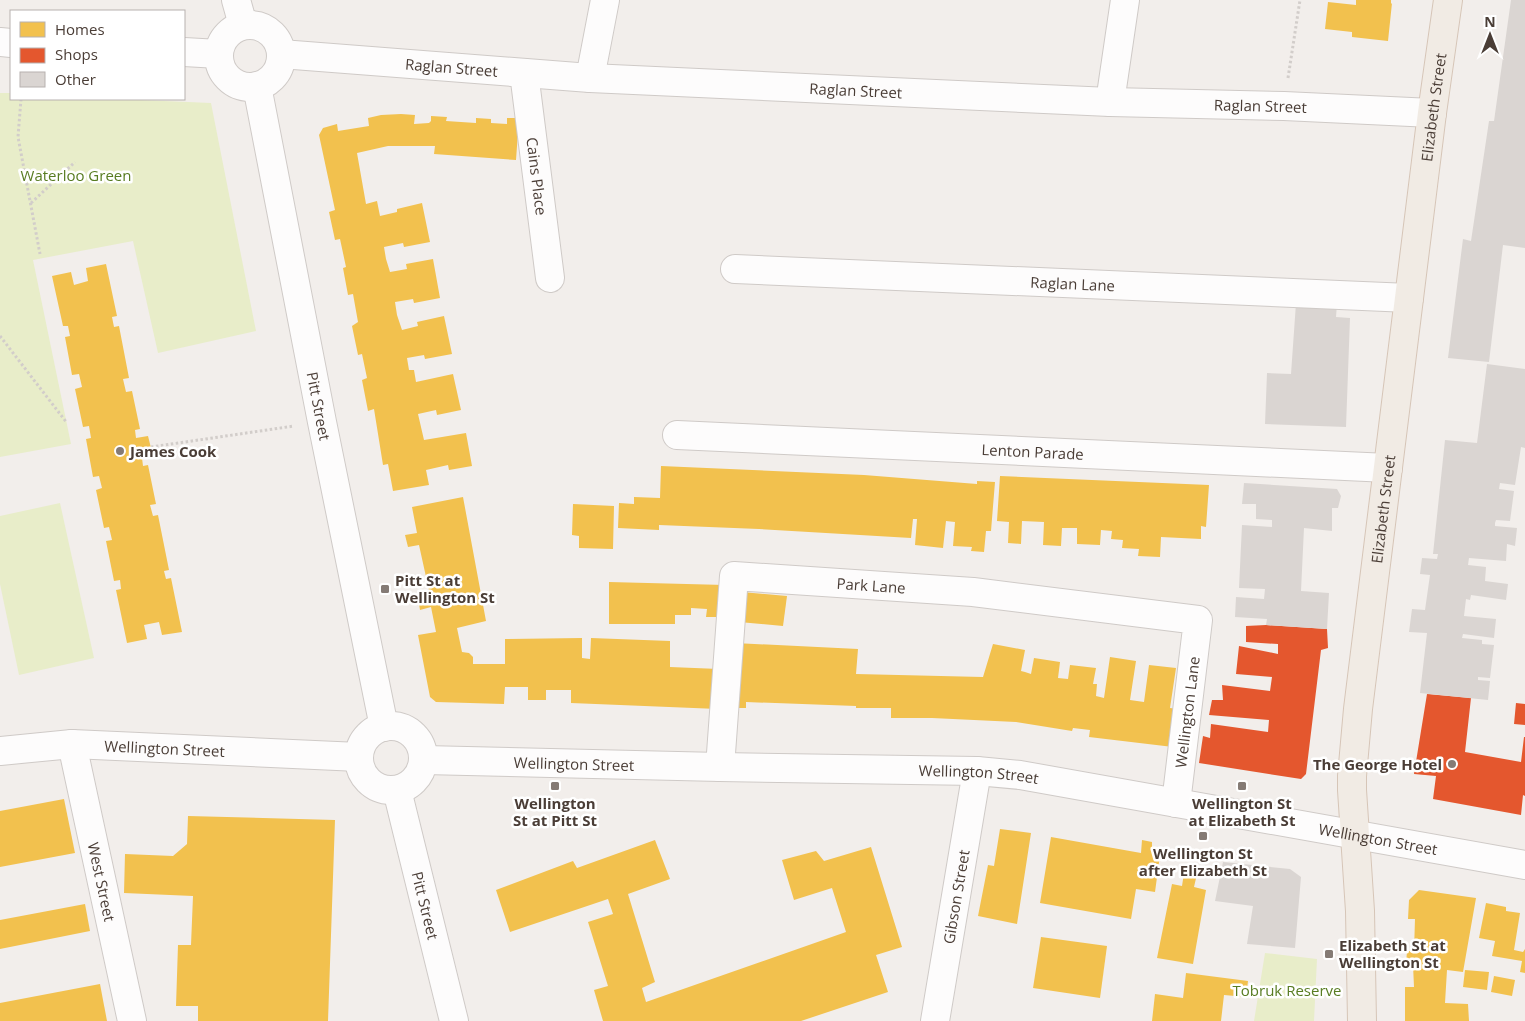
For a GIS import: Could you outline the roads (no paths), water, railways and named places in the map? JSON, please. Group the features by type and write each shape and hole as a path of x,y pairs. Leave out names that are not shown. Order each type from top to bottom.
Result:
{"main road":[{"name":"Elizabeth Street","path":"1362,1021 1360,911 1352,776 1358,709 1432,113 1448,0"}],"street":[{"path":"590,78 605,0"},
{"path":"1110,102 1125,0"},
{"path":"239,13 254,25 264,28 273,34 281,54 280,63 272,78 257,86 247,87 230,80 220,64 219,54 221,44 234,29 239,13"},
{"path":"185,52 219,54"},
{"name":"Raglan Street","path":"281,54 590,78 1110,102 1284,106 1432,113"},
{"name":"Cains Place","path":"524,73 550,278"},
{"name":"Pitt Street","path":"257,86 322,422 384,727"},
{"name":"Raglan Lane","path":"735,269 1409,298"},
{"name":"Lenton Parade","path":"677,435 1388,468"},
{"name":"Park Lane","path":"720,767 734,576 973,592 1198,620"},
{"name":"Wellington Lane","path":"1176,803 1198,620"},
{"path":"394,726 412,733 419,741 424,760 416,780 408,786 397,790 388,790 378,788 370,782 360,766 359,757 361,746 366,737 374,730 394,726"},
{"name":"Wellington Street","path":"0,752 72,744 359,757"},
{"name":"West Street","path":"72,744 132,1021"},
{"name":"Wellington Street","path":"424,760 977,771 1020,775 1525,865"},
{"name":"Gibson Street","path":"935,1021 977,771"},
{"name":"Pitt Street","path":"397,790 454,1021"}],"place":[{"name":"James Cook","path":"120,451"},
{"name":"Pitt St at Wellington St","path":"385,589"},
{"name":"The George Hotel","path":"1452,764"},
{"name":"Wellington St at Pitt St","path":"555,786"},
{"name":"Wellington St at Elizabeth St","path":"1242,786"},
{"name":"Wellington St after Elizabeth St","path":"1203,836"},
{"name":"Elizabeth St at Wellington St","path":"1329,954"}],"park label":[{"name":"Waterloo Green","path":"76,175"},
{"name":"Tobruk Reserve","path":"1287,990"}]}
